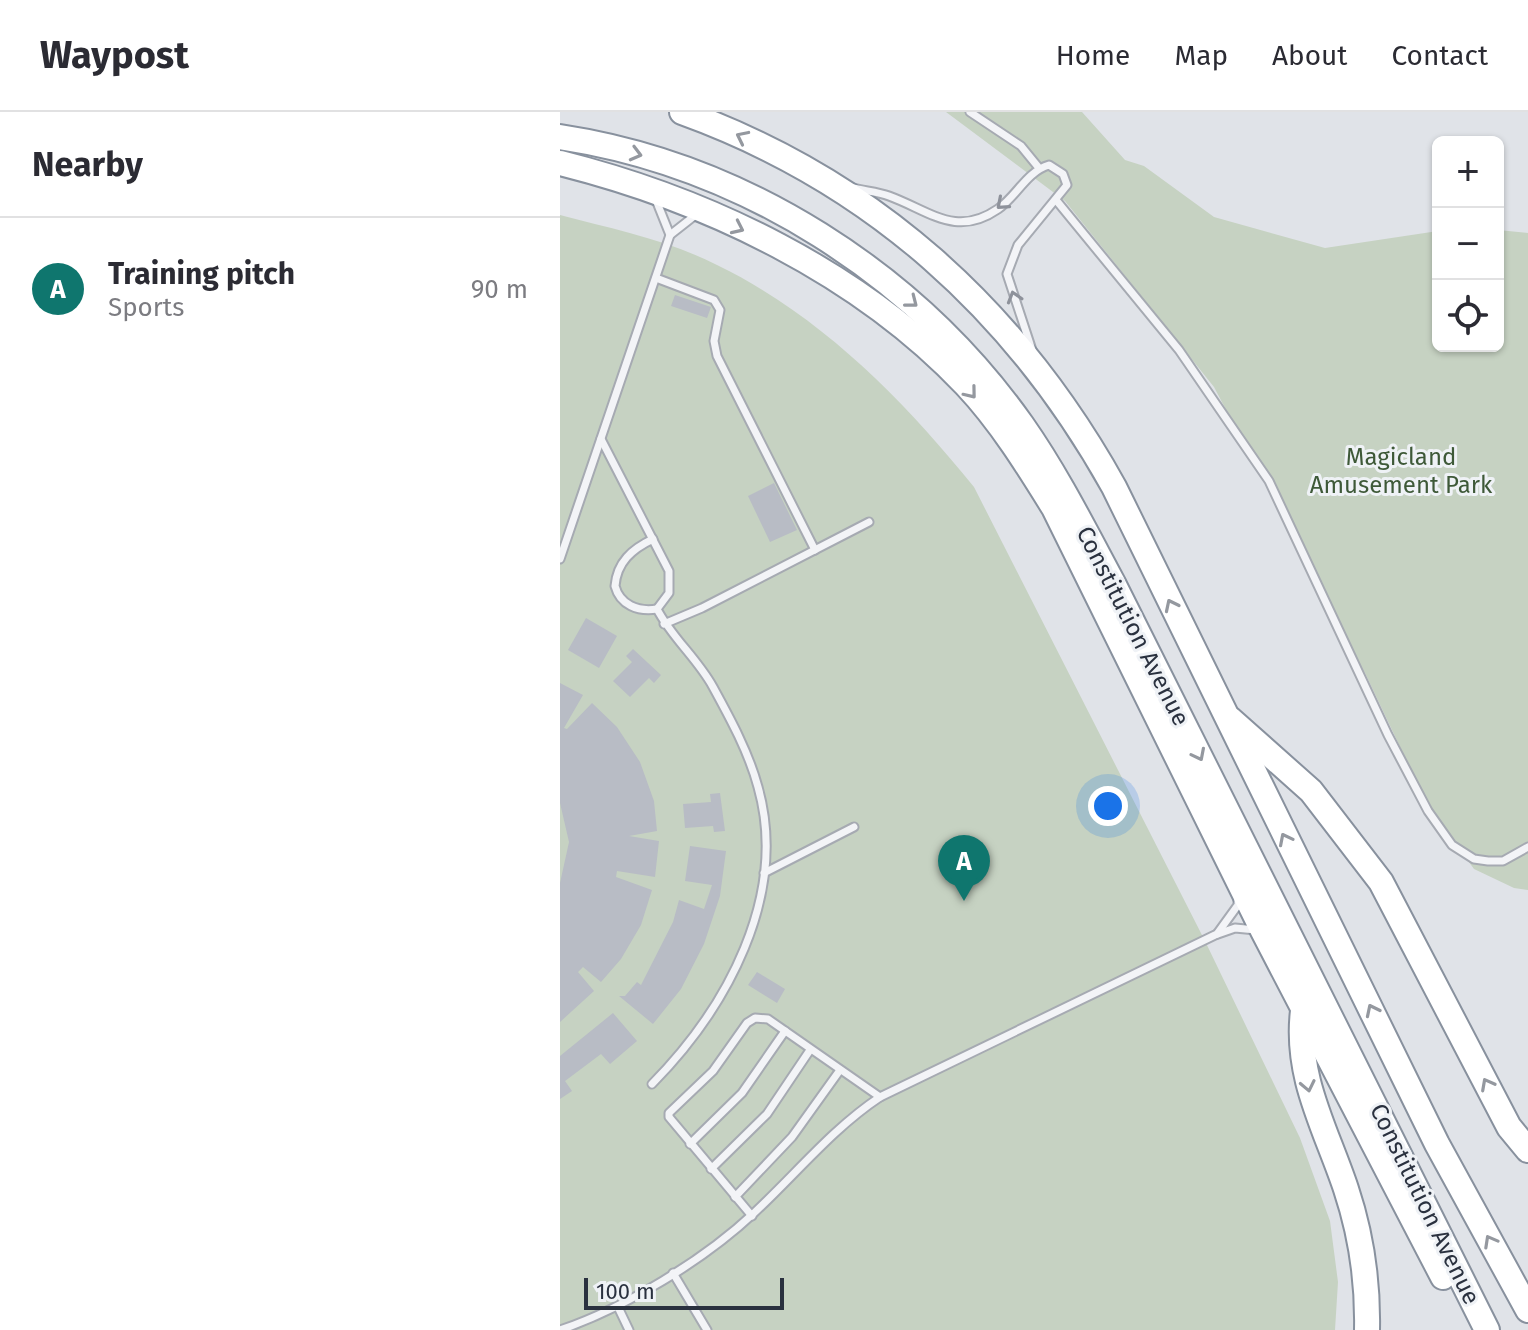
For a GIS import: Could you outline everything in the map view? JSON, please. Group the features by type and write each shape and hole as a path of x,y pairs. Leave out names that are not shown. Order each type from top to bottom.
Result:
{"highway":[{"name":"Constitution Avenue","path":"682,112 789,159 931,255 988,311 1039,371 1079,425 1114,487 1437,1144 1528,1310"},
{"name":"Constitution Avenue","path":"560,137 660,160 743,193 808,226 926,314 977,368 1021,425 1061,487 1113,583 1304,994 1479,1325"},
{"path":"560,145 619,178"},
{"path":"560,163 619,178 701,211 820,269 908,331"},
{"path":"808,226 908,331 967,386 1027,464 1054,508 1238,876 1274,933"},
{"path":"1224,713 1311,791 1381,882 1509,1127 1528,1150"},
{"path":"1304,994 1453,1295 1479,1325"},
{"path":"1304,994 1301,1027 1305,1079 1352,1211 1362,1264 1367,1330"}],"lane":[{"path":"970,112 1021,146 1039,168"},
{"path":"827,183 888,196 957,223 979,221 1001,207 1039,168 1049,165 1063,174 1067,185 1018,245 1007,274 1039,371"},
{"path":"651,190 670,235"},
{"path":"1056,200 1179,350 1269,481 1388,735 1428,811 1452,845 1457,851 1488,861 1503,861 1528,847"},
{"path":"560,559 670,235 701,211"},
{"path":"656,278 714,300 720,310 714,341 717,356 815,550"},
{"path":"601,439 653,539 672,582 663,603 657,609 647,611 624,603 615,586 622,562 630,552 653,539"},
{"path":"664,624 869,522"},
{"path":"652,1084 685,1051 723,996 749,935 764,873 763,811 750,763 700,665 664,624 657,609"},
{"path":"764,873 854,827"},
{"path":"1215,935 1238,905 1238,876"},
{"path":"560,1330 618,1307 673,1273 752,1216 832,1134 880,1097 1215,935 1235,928 1274,933"},
{"path":"752,1216 670,1121 669,1113 713,1071 747,1023 755,1018 768,1019 880,1097"},
{"path":"690,1144 742,1093 785,1031"},
{"path":"711,1169 767,1114 810,1050"},
{"path":"735,1197 792,1137 840,1070"},
{"path":"673,1273 707,1330"},
{"path":"618,1307 629,1330"}],"green space":[{"name":"Magicland Amusement Park","path":"946,112 1082,112 1125,160 1144,166 1214,217 1325,248 1432,232 1432,352 1504,352 1504,231 1528,233 1528,890 1514,888 1474,869 1428,806 1365,673 1214,387 1065,201"},
{"path":"560,215 640,236 698,256 755,285 791,308 889,391 974,487 1205,941 1300,1138 1330,1221 1338,1282 1335,1330 560,1330"}],"building":[{"path":"675,295 711,307 707,318 671,306"},
{"path":"774,483 797,530 770,542 748,496"},
{"path":"586,618 617,636 599,668 568,650"},
{"path":"633,649 661,675 654,683 649,678 630,697 613,681 632,662 626,656"},
{"path":"560,683 583,695 564,728 567,729 592,703 617,727 640,762 654,801 657,831 629,836 659,841 655,877 617,871 616,877 652,890 641,925 621,959 601,982 583,967 578,972 594,991 560,1022 560,883 569,842 560,803"},
{"path":"720,793 725,831 714,832 713,826 685,828 683,804 711,802 710,794"},
{"path":"690,846 726,851 720,896 704,944 681,989 653,1024 619,996 625,996 637,982 641,985 673,922 679,900 704,909 712,885 685,881"},
{"path":"757,972 785,989 777,1003 748,985"},
{"path":"613,1013 637,1041 610,1064 601,1054 565,1081 572,1091 560,1099 560,1056"}],"place":[{"name":"Training pitch","path":"964,901"}]}
